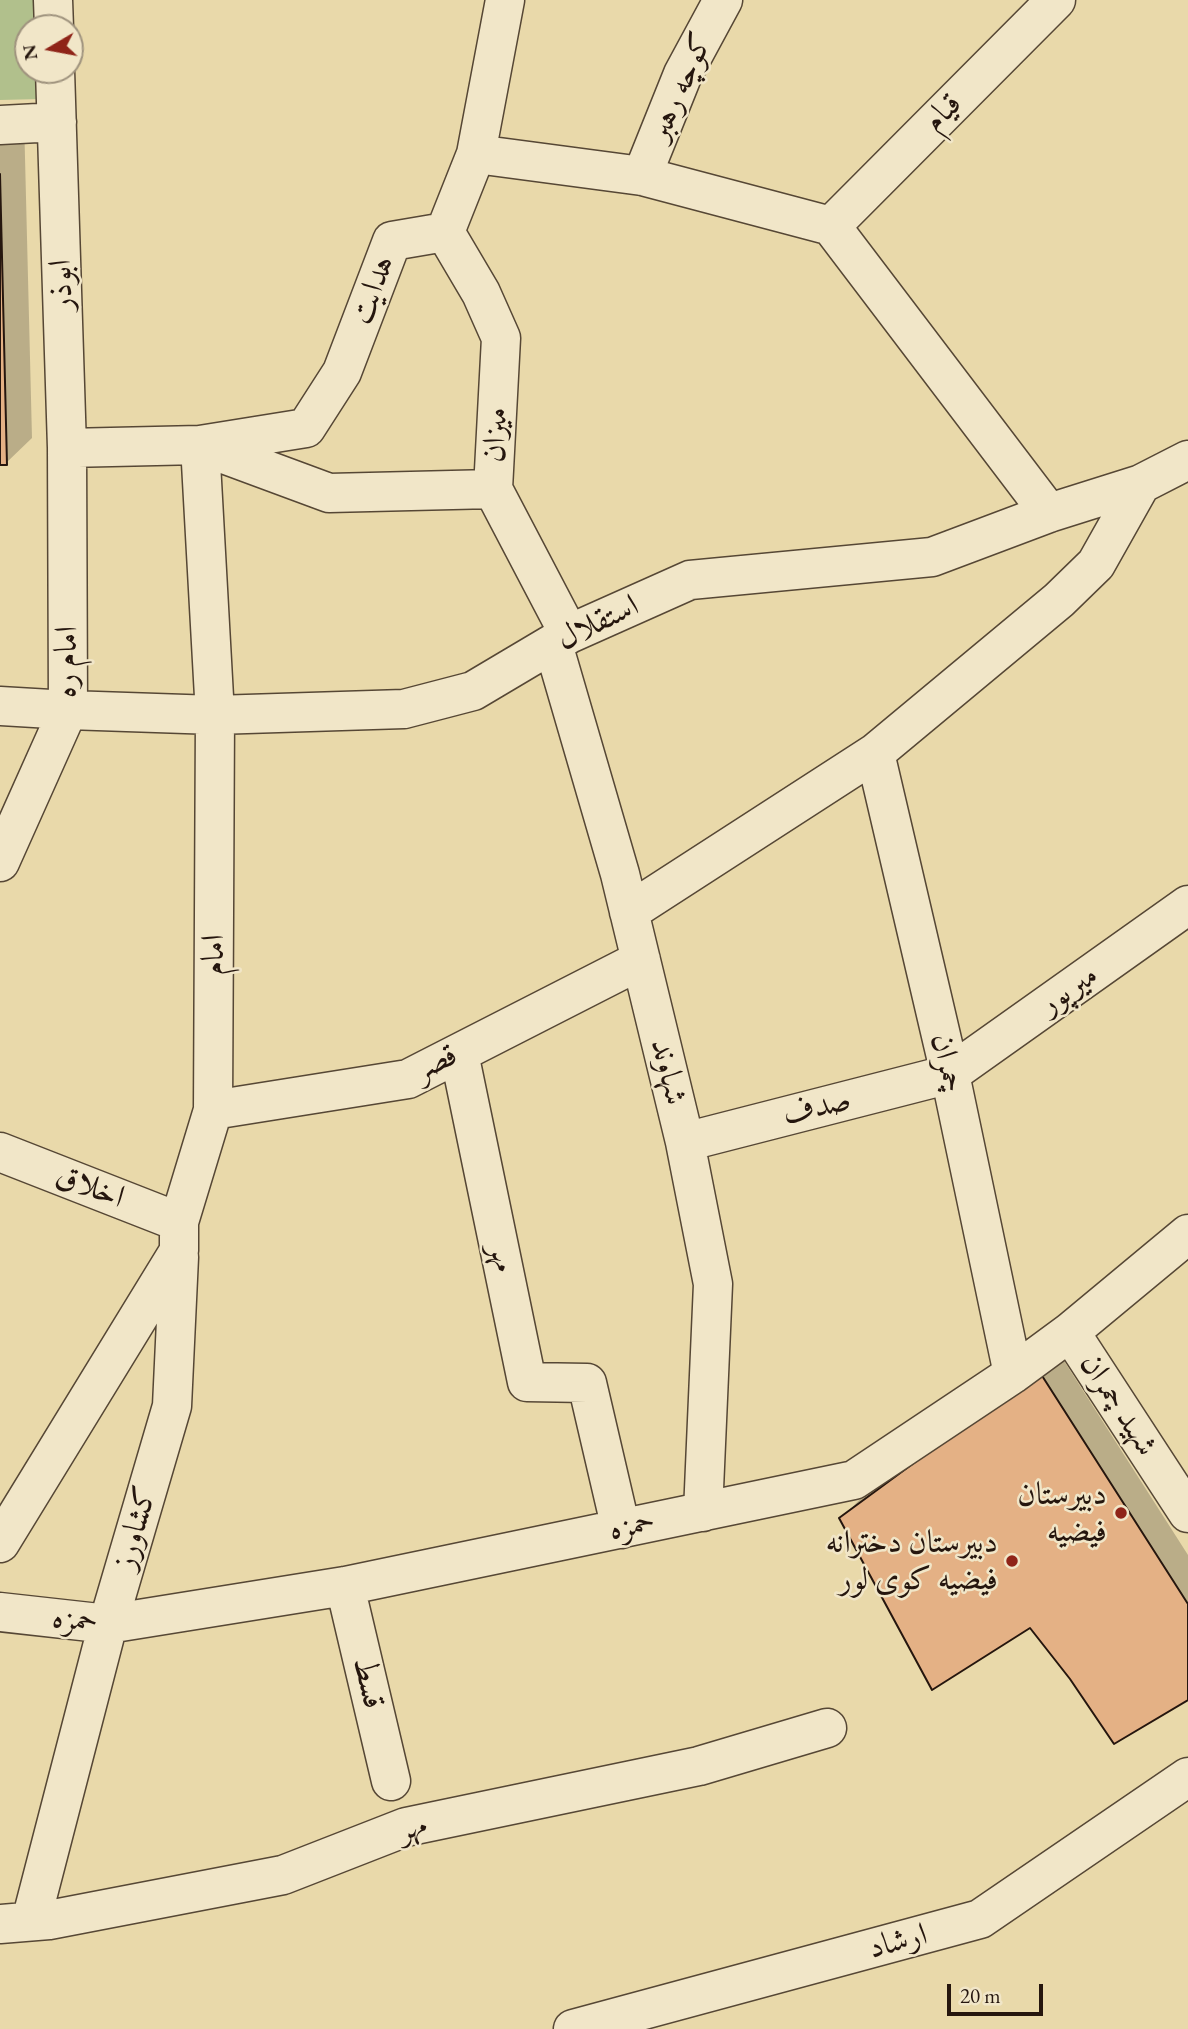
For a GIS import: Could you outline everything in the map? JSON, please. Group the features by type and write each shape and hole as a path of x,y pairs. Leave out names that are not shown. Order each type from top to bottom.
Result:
{"street":[{"path":"445,232 476,155 505,0"},
{"name":"کوچه رهبر","path":"642,176 682,74 723,0"},
{"name":"قیام","path":"831,226 1056,0"},
{"name":"ابوذر","path":"56,84 67,448"},
{"path":"0,125 57,122"},
{"path":"476,155 642,176 831,226 1049,513"},
{"name":"هدایت","path":"200,445 306,428 342,372 392,241 445,232"},
{"name":"میزان","path":"445,232 481,293 501,338 493,489 561,639"},
{"path":"67,448 200,445 329,493 493,489"},
{"name":"امام","path":"0,1543 179,1237 213,1110 215,715 200,445"},
{"name":"امام ره","path":"0,862 68,710 67,448"},
{"name":"استقلال","path":"0,706 215,715 404,709 473,691 561,639 690,580 932,557 1049,513 1141,484 1188,460"},
{"path":"629,912 875,753 1059,600 1096,564 1141,484"},
{"name":"شهاوند","path":"561,639 685,1142 713,1284 703,1512"},
{"name":"چمران","path":"875,753 950,1074 1013,1374"},
{"name":"میرپور","path":"950,1074 1188,905"},
{"name":"قصر","path":"213,1110 408,1079 641,960"},
{"name":"مهر","path":"459,1053 527,1382 587,1383 621,1529"},
{"name":"صدف","path":"685,1142 950,1074"},
{"name":"اخلاق","path":"0,1152 179,1237"},
{"name":"حمزه","path":"0,1612 108,1624 345,1586 854,1480 1013,1374 1070,1332 1188,1234"},
{"name":"کشاورز","path":"15,1923 108,1624 172,1406 179,1237"},
{"name":"شهید چمران","path":"1070,1332 1188,1513"},
{"name":"قسط","path":"345,1586 391,1781"},
{"name":"مهر","path":"15,1923 49,1920 283,1875 406,1827 699,1766 827,1728"},
{"name":"ارشاد","path":"573,2029 981,1919 1188,1777"}],"green space":[{"path":"0,0 41,0 41,14 14,14 14,84 41,84 41,99 0,100"}],"building":[{"path":"0,174 7,465 0,465"},
{"name":"دبیرستان دخترانه فیضیه کوی لور","path":"1039,1371 1188,1604 1188,1700 1114,1744 1070,1679 1030,1628 932,1690 839,1518"}],"place":[{"name":"دبیرستان فیضیه","path":"1121,1513"},
{"name":"دبیرستان دخترانه فیضیه کوی لور","path":"1012,1561"}]}
